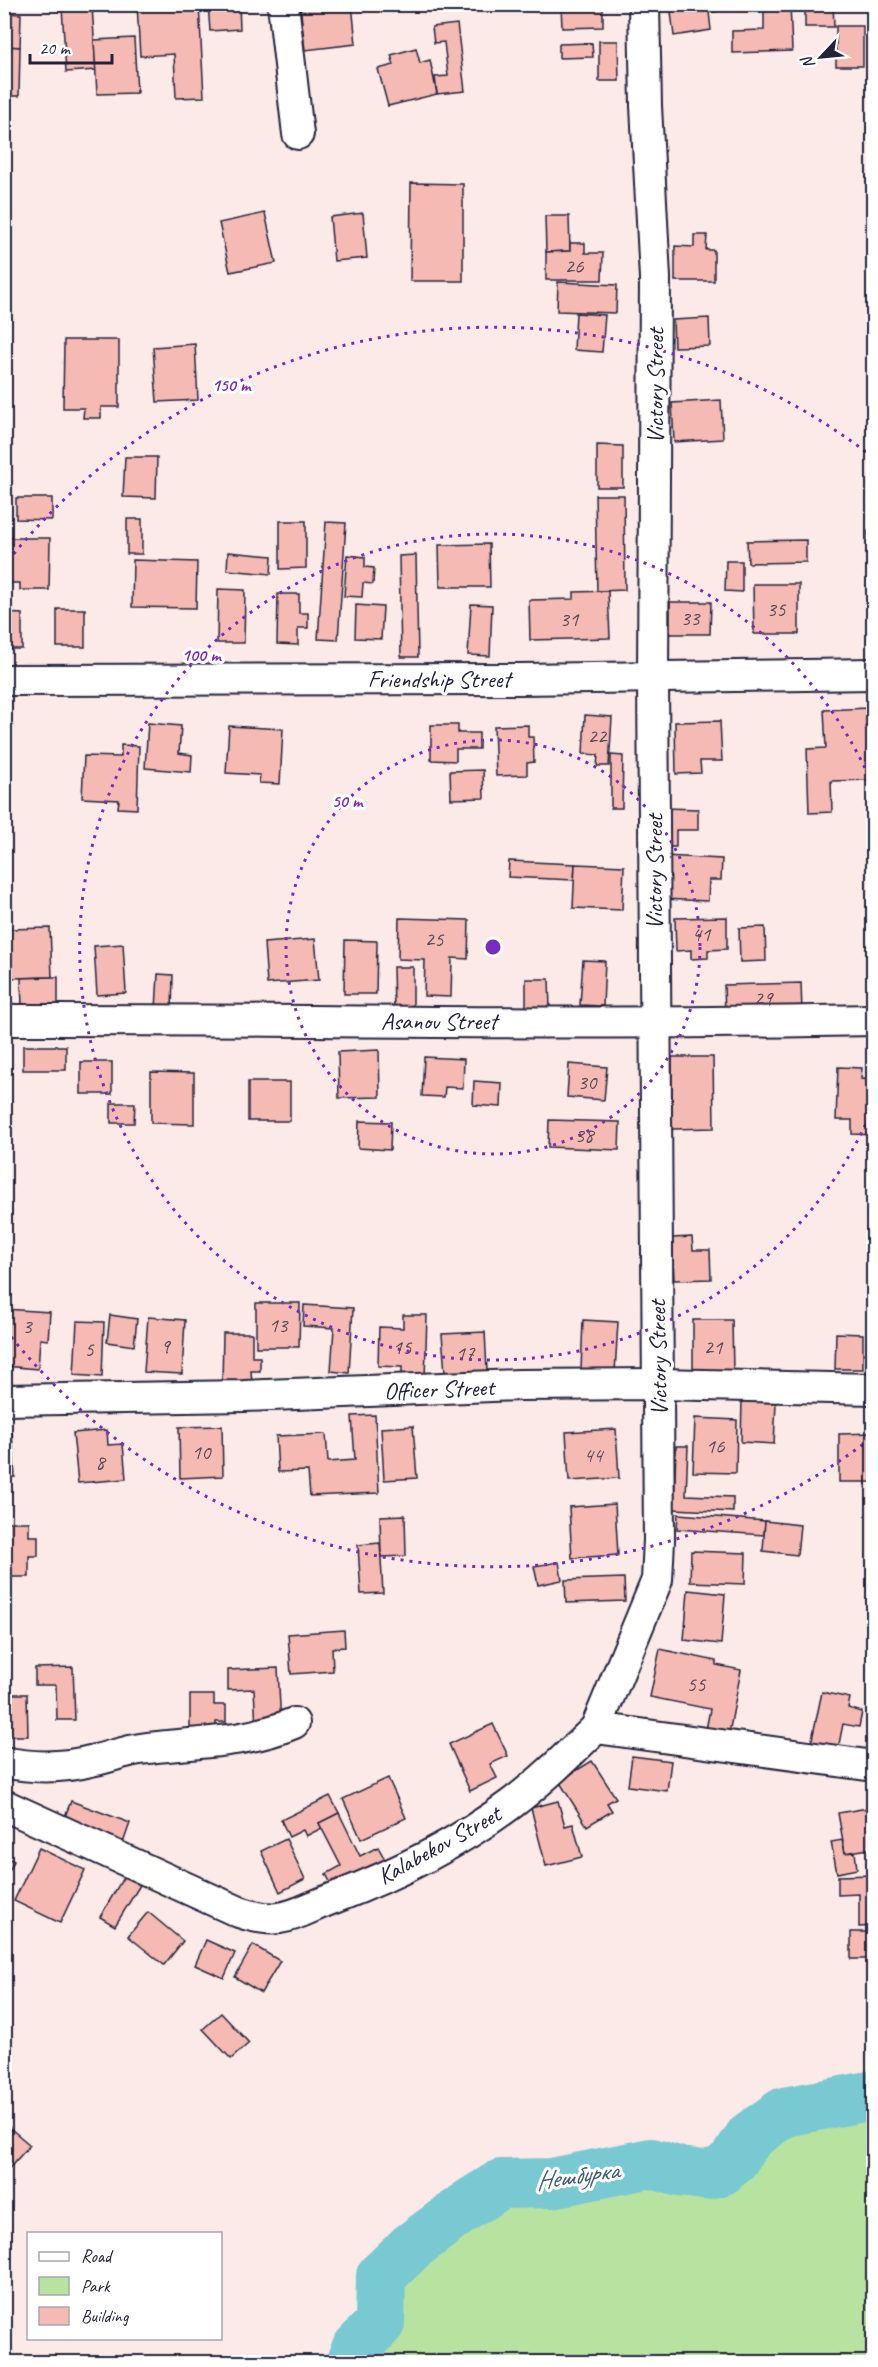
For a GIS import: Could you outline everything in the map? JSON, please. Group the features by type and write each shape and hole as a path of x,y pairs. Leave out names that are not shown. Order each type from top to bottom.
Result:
{"street":[{"path":"283,4 298,134"},
{"name":"Victory Street","path":"596,1728 657,1580 659,1540 654,1024 655,278 646,106 644,4"},
{"name":"Friendship Street","path":"4,680 653,678 873,674"},
{"name":"Asanov Street","path":"4,1020 244,1022 418,1020 654,1024 873,1020"},
{"name":"Officer Street","path":"4,1400 244,1396 519,1385 659,1384 873,1389"},
{"path":"4,1762 32,1768 59,1768 137,1749 238,1740 271,1733 294,1723"},
{"path":"596,1728 873,1766"},
{"name":"Kalabekov Street","path":"4,1805 74,1838 130,1860 166,1880 239,1912 264,1920 281,1920 375,1882 451,1844 517,1799 596,1728"}],"green space":[{"path":"873,2095 873,2362 351,2362 356,2349 380,2323 381,2276 411,2247 469,2204 501,2184 552,2183 651,2163 680,2172 704,2175 721,2171 733,2162 750,2136 784,2112"}],"building":[{"path":"199,4 204,97 176,98 174,54 140,56 137,5"},
{"path":"208,4 239,4 240,29 210,31"},
{"path":"300,4 352,4 356,44 305,50"},
{"path":"561,4 603,4 603,27 562,28"},
{"path":"670,4 718,4 719,11 709,12 711,30 674,36"},
{"path":"764,4 790,4 792,51 732,53 732,31 764,30"},
{"path":"805,4 833,4 834,27 805,27"},
{"path":"92,5 96,70 66,72 62,7"},
{"path":"4,13 21,14 20,47 4,46"},
{"path":"457,24 465,91 437,94 435,77 448,76 444,42 434,43 432,27"},
{"path":"836,26 863,26 863,66 836,66"},
{"path":"134,38 137,93 97,94 94,40"},
{"path":"599,41 618,41 619,81 599,81"},
{"path":"592,43 593,57 559,58 559,44"},
{"path":"4,46 20,47 19,96 4,96"},
{"path":"416,48 420,63 430,60 437,94 388,106 378,69 394,65 391,55"},
{"path":"411,183 463,184 463,281 410,281"},
{"path":"265,213 276,263 230,272 219,223"},
{"path":"363,213 367,258 334,261 330,217"},
{"path":"545,216 569,216 570,251 546,252"},
{"path":"694,235 707,235 706,250 714,250 714,281 675,281 675,246 694,247"},
{"path":"570,243 585,243 585,253 603,253 602,280 546,280 546,252 570,251"},
{"path":"558,282 617,285 616,313 557,311"},
{"path":"576,313 605,315 602,352 574,350"},
{"path":"709,318 710,346 674,347 673,320"},
{"path":"64,340 119,340 119,407 101,407 101,418 83,418 84,408 63,408"},
{"path":"195,344 198,400 157,402 153,347"},
{"path":"721,400 723,439 674,442 672,403"},
{"path":"597,445 623,446 623,487 597,487"},
{"path":"125,457 157,457 156,498 123,497"},
{"path":"595,495 624,495 625,590 597,591"},
{"path":"16,498 52,498 52,520 16,519"},
{"path":"127,519 142,519 142,554 127,554"},
{"path":"280,521 306,521 306,568 280,569"},
{"path":"326,522 346,523 338,640 318,639"},
{"path":"868,531 874,531 874,650 870,650"},
{"path":"4,538 50,538 49,590 20,590 20,583 4,583"},
{"path":"806,540 806,562 748,563 747,541"},
{"path":"489,544 490,587 440,587 439,545"},
{"path":"228,552 272,556 271,574 227,570"},
{"path":"347,555 365,557 365,567 374,568 373,584 363,583 362,597 344,596"},
{"path":"416,555 418,657 401,657 399,556"},
{"path":"133,560 197,562 196,608 132,607"},
{"path":"726,561 742,561 742,592 725,591"},
{"path":"753,584 799,584 799,634 754,634"},
{"path":"218,589 245,590 244,643 217,643"},
{"path":"608,591 610,638 530,640 529,600 574,599 574,592"},
{"path":"278,594 299,594 299,613 308,613 308,628 298,628 298,645 277,644"},
{"path":"670,602 711,602 710,634 670,634"},
{"path":"471,604 492,605 490,656 468,655"},
{"path":"356,605 383,607 381,639 355,638"},
{"path":"57,609 85,609 85,647 57,647"},
{"path":"4,613 22,614 22,649 4,649"},
{"path":"868,708 870,780 831,781 832,812 809,813 807,749 826,748 824,710"},
{"path":"585,715 612,717 609,766 597,766 598,755 583,754"},
{"path":"720,721 722,761 700,761 701,773 676,774 675,722"},
{"path":"148,723 181,726 179,753 192,755 191,772 145,768"},
{"path":"431,725 458,725 458,733 479,733 479,749 456,749 456,761 431,760"},
{"path":"528,725 528,737 533,737 534,762 527,763 527,775 496,776 494,726"},
{"path":"229,726 283,729 280,784 259,783 260,775 226,773"},
{"path":"121,745 139,746 137,809 118,808 119,800 82,798 84,756 121,757"},
{"path":"611,755 623,756 622,808 611,808"},
{"path":"483,770 484,798 451,799 450,771"},
{"path":"664,808 698,809 698,830 676,830 676,847 663,847"},
{"path":"663,856 722,859 721,880 709,880 708,901 662,899"},
{"path":"509,861 575,864 574,880 508,877"},
{"path":"575,864 624,866 622,910 573,908"},
{"path":"727,917 727,949 708,950 708,958 691,959 691,950 676,951 675,918"},
{"path":"399,918 469,920 468,959 452,958 451,997 424,996 425,960 398,959"},
{"path":"765,927 766,961 740,962 739,928"},
{"path":"50,928 52,977 11,978 9,929"},
{"path":"315,939 319,980 267,984 264,943"},
{"path":"345,940 377,941 376,994 344,994"},
{"path":"123,944 126,993 97,995 94,946"},
{"path":"583,960 605,961 603,1006 580,1005"},
{"path":"393,967 413,967 413,1009 394,1009"},
{"path":"158,974 173,975 172,1011 156,1010"},
{"path":"58,977 58,1006 22,1006 21,978"},
{"path":"526,979 549,979 550,1010 526,1011"},
{"path":"801,983 802,1012 725,1013 724,985"},
{"path":"23,1046 66,1046 66,1070 23,1070"},
{"path":"379,1050 380,1097 339,1098 338,1052"},
{"path":"424,1057 464,1059 463,1088 445,1087 444,1097 422,1096"},
{"path":"672,1057 713,1057 714,1128 672,1129"},
{"path":"81,1062 112,1062 112,1094 81,1094"},
{"path":"569,1064 607,1067 604,1100 567,1097"},
{"path":"838,1067 862,1068 861,1079 874,1080 874,1135 852,1134 852,1120 836,1120"},
{"path":"151,1072 194,1073 194,1124 151,1123"},
{"path":"474,1081 502,1083 501,1107 473,1105"},
{"path":"248,1082 290,1082 290,1121 248,1121"},
{"path":"111,1103 135,1103 134,1123 111,1123"},
{"path":"549,1120 620,1122 619,1150 548,1147"},
{"path":"359,1121 391,1122 390,1150 358,1148"},
{"path":"692,1237 693,1250 710,1250 711,1279 674,1280 672,1238"},
{"path":"256,1303 300,1303 299,1347 256,1347"},
{"path":"304,1305 353,1308 349,1373 331,1371 334,1328 303,1326"},
{"path":"4,1309 50,1312 48,1340 40,1339 38,1369 4,1366"},
{"path":"110,1315 137,1319 134,1346 107,1342"},
{"path":"403,1315 427,1315 425,1379 402,1379 402,1367 378,1366 379,1327 403,1328"},
{"path":"148,1317 185,1320 182,1374 144,1372"},
{"path":"583,1320 618,1322 615,1372 581,1370"},
{"path":"693,1320 732,1320 733,1373 693,1374"},
{"path":"77,1321 104,1322 102,1377 74,1375"},
{"path":"485,1332 487,1371 445,1373 442,1334"},
{"path":"223,1333 252,1333 252,1357 260,1357 260,1371 251,1371 252,1384 222,1384"},
{"path":"836,1333 863,1334 863,1369 835,1369"},
{"path":"742,1401 776,1403 774,1444 741,1442"},
{"path":"375,1415 379,1493 310,1496 308,1471 278,1472 276,1436 326,1434 328,1462 355,1460 352,1416"},
{"path":"695,1418 737,1420 736,1473 693,1472"},
{"path":"222,1426 223,1476 180,1478 179,1427"},
{"path":"413,1426 417,1478 384,1480 381,1428"},
{"path":"616,1429 619,1478 569,1481 566,1432"},
{"path":"107,1430 108,1445 123,1444 126,1479 78,1483 73,1433"},
{"path":"12,1433 15,1477 4,1478 4,1434"},
{"path":"874,1433 874,1482 839,1482 839,1434"},
{"path":"676,1446 688,1446 686,1495 733,1497 733,1512 674,1509"},
{"path":"615,1504 618,1555 572,1558 569,1507"},
{"path":"678,1514 765,1521 764,1535 677,1529"},
{"path":"405,1515 406,1556 381,1557 380,1516"},
{"path":"765,1521 800,1525 797,1555 763,1551"},
{"path":"4,1522 29,1522 29,1536 38,1536 38,1556 29,1556 29,1577 4,1577"},
{"path":"380,1543 383,1593 361,1594 358,1545"},
{"path":"691,1551 746,1553 745,1584 690,1582"},
{"path":"559,1562 562,1580 538,1585 534,1566"},
{"path":"624,1578 625,1601 566,1603 565,1580"},
{"path":"688,1590 725,1594 721,1644 684,1640"},
{"path":"344,1630 345,1647 332,1648 333,1671 291,1674 288,1634"},
{"path":"660,1649 716,1661 716,1665 741,1670 729,1734 706,1730 710,1709 650,1697"},
{"path":"73,1667 75,1720 57,1720 56,1685 35,1685 35,1668"},
{"path":"278,1668 281,1726 256,1727 254,1689 228,1690 228,1670"},
{"path":"822,1692 850,1698 848,1708 862,1712 859,1727 843,1724 838,1749 811,1744"},
{"path":"4,1694 27,1694 28,1736 4,1736"},
{"path":"190,1695 214,1695 214,1705 226,1705 226,1722 216,1722 216,1731 190,1731"},
{"path":"493,1724 508,1756 490,1764 497,1778 470,1791 449,1744"},
{"path":"632,1756 671,1761 667,1791 628,1786"},
{"path":"592,1761 616,1798 607,1803 612,1811 587,1826 559,1781"},
{"path":"388,1778 406,1818 361,1839 343,1799"},
{"path":"330,1796 339,1813 319,1823 322,1828 306,1836 303,1830 289,1837 281,1820"},
{"path":"71,1801 130,1823 122,1846 62,1824"},
{"path":"558,1801 565,1826 573,1824 582,1857 546,1866 531,1808"},
{"path":"874,1807 874,1848 845,1853 838,1813"},
{"path":"339,1813 360,1856 378,1847 388,1865 335,1891 326,1874 341,1866 319,1823"},
{"path":"286,1839 305,1879 280,1892 261,1851"},
{"path":"842,1840 845,1853 855,1852 857,1869 837,1873 831,1842"},
{"path":"39,1848 85,1870 60,1923 14,1901"},
{"path":"4,1856 14,1861 4,1881"},
{"path":"874,1875 874,1926 859,1927 859,1894 838,1895 838,1876"},
{"path":"124,1876 140,1885 115,1926 100,1917"},
{"path":"148,1912 183,1941 164,1965 128,1936"},
{"path":"851,1932 874,1932 874,1959 851,1959"},
{"path":"206,1940 235,1953 224,1978 195,1965"},
{"path":"253,1945 280,1961 261,1993 235,1977"},
{"path":"221,2013 249,2043 231,2059 203,2029"},
{"path":"4,2123 30,2145 4,2174"}],"waterway":[{"name":"Нешбурка","path":"351,2362 356,2349 380,2323 381,2276 411,2247 469,2204 501,2184 552,2183 651,2163 680,2172 704,2175 721,2171 733,2161 750,2136 784,2112 874,2095"}]}
